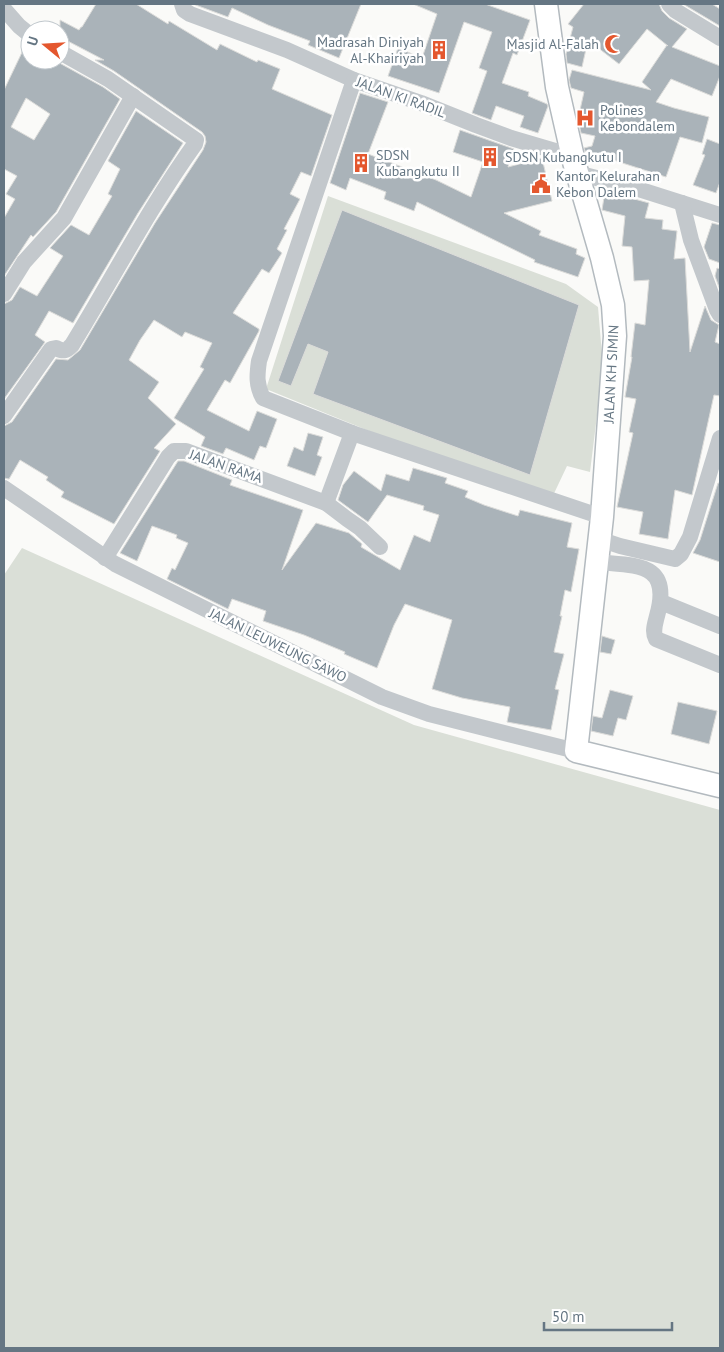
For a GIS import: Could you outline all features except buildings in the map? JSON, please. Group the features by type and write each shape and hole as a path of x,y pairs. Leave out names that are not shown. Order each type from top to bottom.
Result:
{"street":[{"name":"JALAN KI RADIL","path":"182,4 184,10 190,14 287,50 354,80 421,103 635,188 720,215"},
{"name":"JALAN KH SIMIN","path":"546,4 556,86 613,305 615,328 598,562 576,751"},
{"path":"669,4 720,38"},
{"path":"4,10 20,27"},
{"path":"4,416 52,349 56,348 62,352 72,345 163,190 195,144 194,138 108,79 70,58"},
{"path":"354,80 259,361 257,374 258,389 263,398 601,528 620,546 675,559 682,554 690,537 720,438"},
{"path":"4,294 24,262 64,218 133,96"},
{"path":"682,203 690,240 720,315"},
{"path":"352,433 326,502 367,533 380,547"},
{"name":"JALAN RAMA","path":"105,558 174,451 186,451 326,502"},
{"name":"JALAN LEUWEUNG SAWO","path":"4,488 115,564 382,696 429,714 576,751"},
{"path":"598,562 642,567 651,571 659,583 661,602 654,624 656,639 720,666"},
{"path":"661,602 720,626"},
{"path":"576,751 720,786"}],"shaded area":[{"path":"328,196 566,284 598,307 603,367 590,472 567,466 549,504 266,389"},
{"path":"22,548 414,725 720,810 720,1348 4,1348 4,575"}],"place":[{"name":"Masjid Al-Falah","path":"614,44"},
{"name":"Madrasah Diniyah Al-Khairiyah","path":"439,50"},
{"name":"Polines Kebondalem","path":"585,118"},
{"name":"SDSN Kubangkutu I","path":"490,157"},
{"name":"SDSN Kubangkutu II","path":"361,163"},
{"name":"Kantor Kelurahan Kebon Dalem","path":"541,184"}]}
